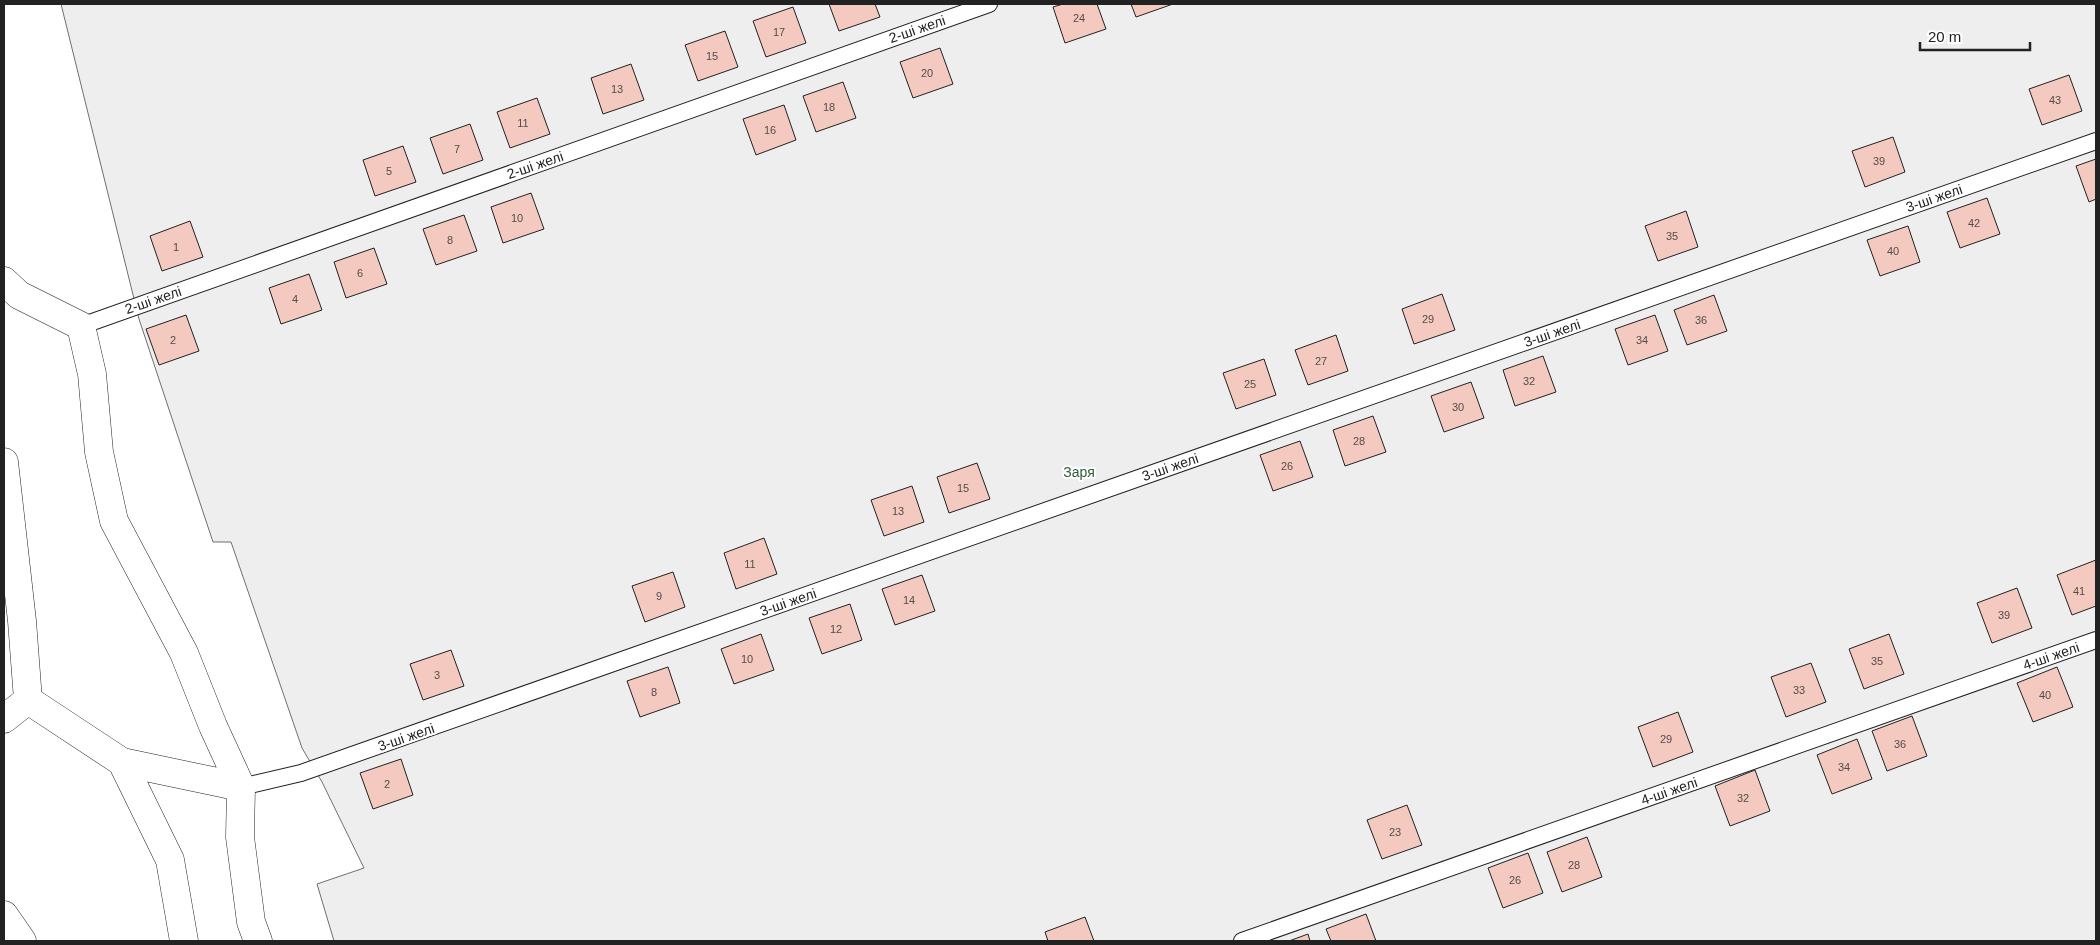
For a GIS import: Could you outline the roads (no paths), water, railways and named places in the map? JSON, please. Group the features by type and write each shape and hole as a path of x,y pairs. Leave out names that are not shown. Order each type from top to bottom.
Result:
{"street":[{"path":"4,281 18,295 80,326 92,374 99,452 114,521 184,653 213,726 241,787 240,838 251,922 258,941"},
{"path":"4,462 22,620 28,700"},
{"path":"28,700 122,762 241,787"},
{"path":"4,719 28,700"},
{"path":"122,762 170,860 184,941"},
{"path":"4,915 22,941"}],"lane":[{"name":"2-ші желі","path":"80,326 989,4"},
{"name":"3-ші желі","path":"241,787 301,774 2096,141"},
{"name":"4-ші желі","path":"1242,941 2096,640"}],"park label":[{"name":"Заря","path":"1079,472"}]}
